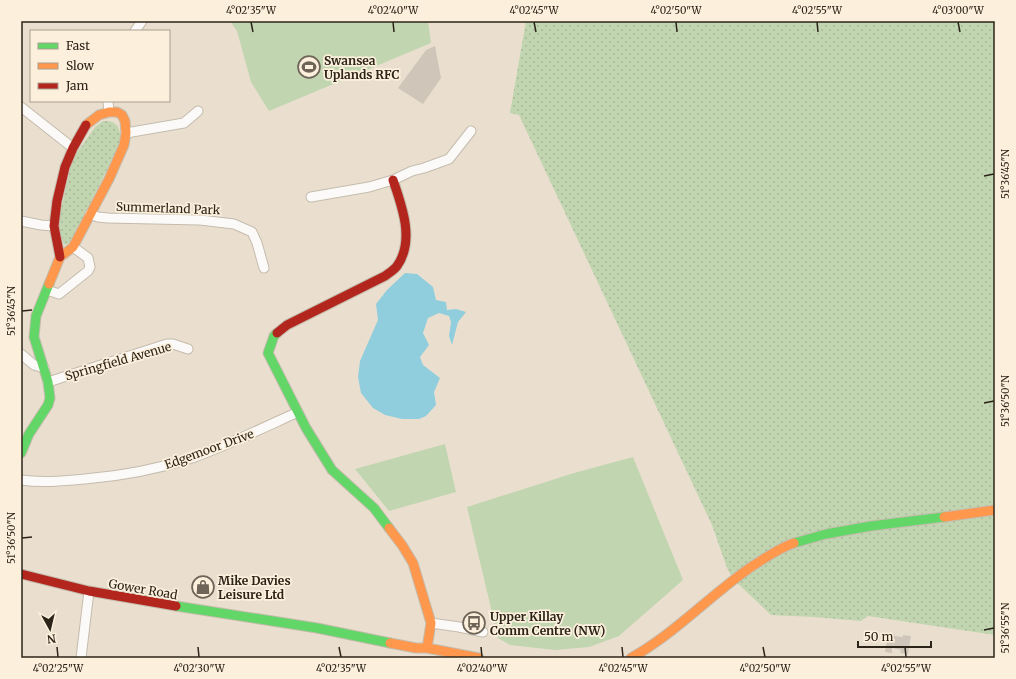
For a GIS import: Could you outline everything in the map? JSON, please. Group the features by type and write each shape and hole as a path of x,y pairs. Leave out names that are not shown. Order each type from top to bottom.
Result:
{"street":[{"path":"136,30 142,21"},
{"path":"60,257 54,226 57,201 65,167 73,148 86,125 99,115 109,112 108,102"},
{"path":"21,107 73,148"},
{"path":"126,133 184,122 198,111"},
{"name":"Summerland Park","path":"21,453 25,432 48,405 50,391 34,337 36,316 60,257 72,247 109,179 124,146 126,133 125,121 122,115 117,112 109,112"},
{"path":"311,197 369,187 393,180 412,171 449,158 471,131"},
{"path":"393,180 402,205 406,231 404,252 396,267 385,276 287,325 274,336 268,353 298,412 332,470 374,508 402,545 413,563 431,623 427,648"},
{"name":"Summerland Park","path":"90,214 108,218 200,220 234,224 252,232 257,243 264,268"},
{"path":"21,221 54,226"},
{"path":"47,290 59,294 88,271 90,267 88,258 72,247"},
{"name":"Springfield Avenue","path":"48,382 167,344 188,348"},
{"path":"21,354 34,365 44,368"},
{"name":"Edgemoor Drive","path":"21,480 38,482 99,478 163,466 191,458 225,445 298,412"},
{"path":"631,658 651,647 733,579 774,552 792,544 826,534 995,510"},
{"name":"Gower Road","path":"21,574 89,592 317,628 416,648 427,648 479,658"},
{"path":"81,658 89,592"},
{"path":"431,623 483,632"}],"green space":[{"name":"Swansea Uplands RFC","path":"230,21 428,21 431,43 269,111 251,82 237,31"},
{"path":"526,21 995,21 995,635 868,616 861,621 771,615 733,579 727,568 712,525 519,115 510,113"},
{"path":"103,121 112,122 117,126 120,133 121,142 70,243 64,245 58,224 72,160 95,127"},
{"path":"445,444 456,492 389,511 355,469"},
{"path":"633,457 683,580 619,636 589,647 555,650 510,645 498,638 467,507 574,473"}],"water":[{"path":"405,273 417,274 433,287 436,300 446,302 447,310 456,309 466,312 458,322 452,345 449,336 451,322 449,316 439,313 428,318 423,333 429,345 420,357 423,365 440,378 434,392 436,405 426,416 419,419 402,419 385,415 373,408 361,393 358,377 360,361 378,320 376,304 387,290"}],"building":[{"path":"435,46 441,78 423,104 398,88 426,50"},
{"path":"888,633 895,634 894,636 911,636 908,654 900,653 901,650 892,648 892,653 885,652"}],"traffic: fast":[{"path":"21,453 29,434 48,405 50,398 48,382 34,337 36,316 49,284"},
{"path":"277,333 274,336 268,353 306,428 332,470 374,508 389,528"},
{"path":"794,543 826,534 871,526 944,517"},
{"path":"176,606 317,628 390,643"}],"traffic: slow":[{"path":"49,284 60,257 73,247 109,179 124,145 126,133 125,121 122,115 117,112 109,112 99,115 86,125"},
{"path":"944,517 995,510"},
{"path":"389,528 413,563 431,623 427,648"},
{"path":"631,658 663,637 738,576 778,550 794,543"},
{"path":"390,643 416,648 427,648 479,658"}],"traffic: jam":[{"path":"60,257 54,226 57,201 65,167 73,148 86,125"},
{"path":"277,333 287,325 385,276 397,266 405,246 406,235 403,212 393,180"},
{"path":"21,574 89,591 176,606"}],"place":[{"name":"Swansea Uplands RFC","path":"309,67"},
{"name":"Mike Davies Leisure Ltd","path":"203,587"},
{"name":"Upper Killay Comm Centre (NW)","path":"474,623"}]}
